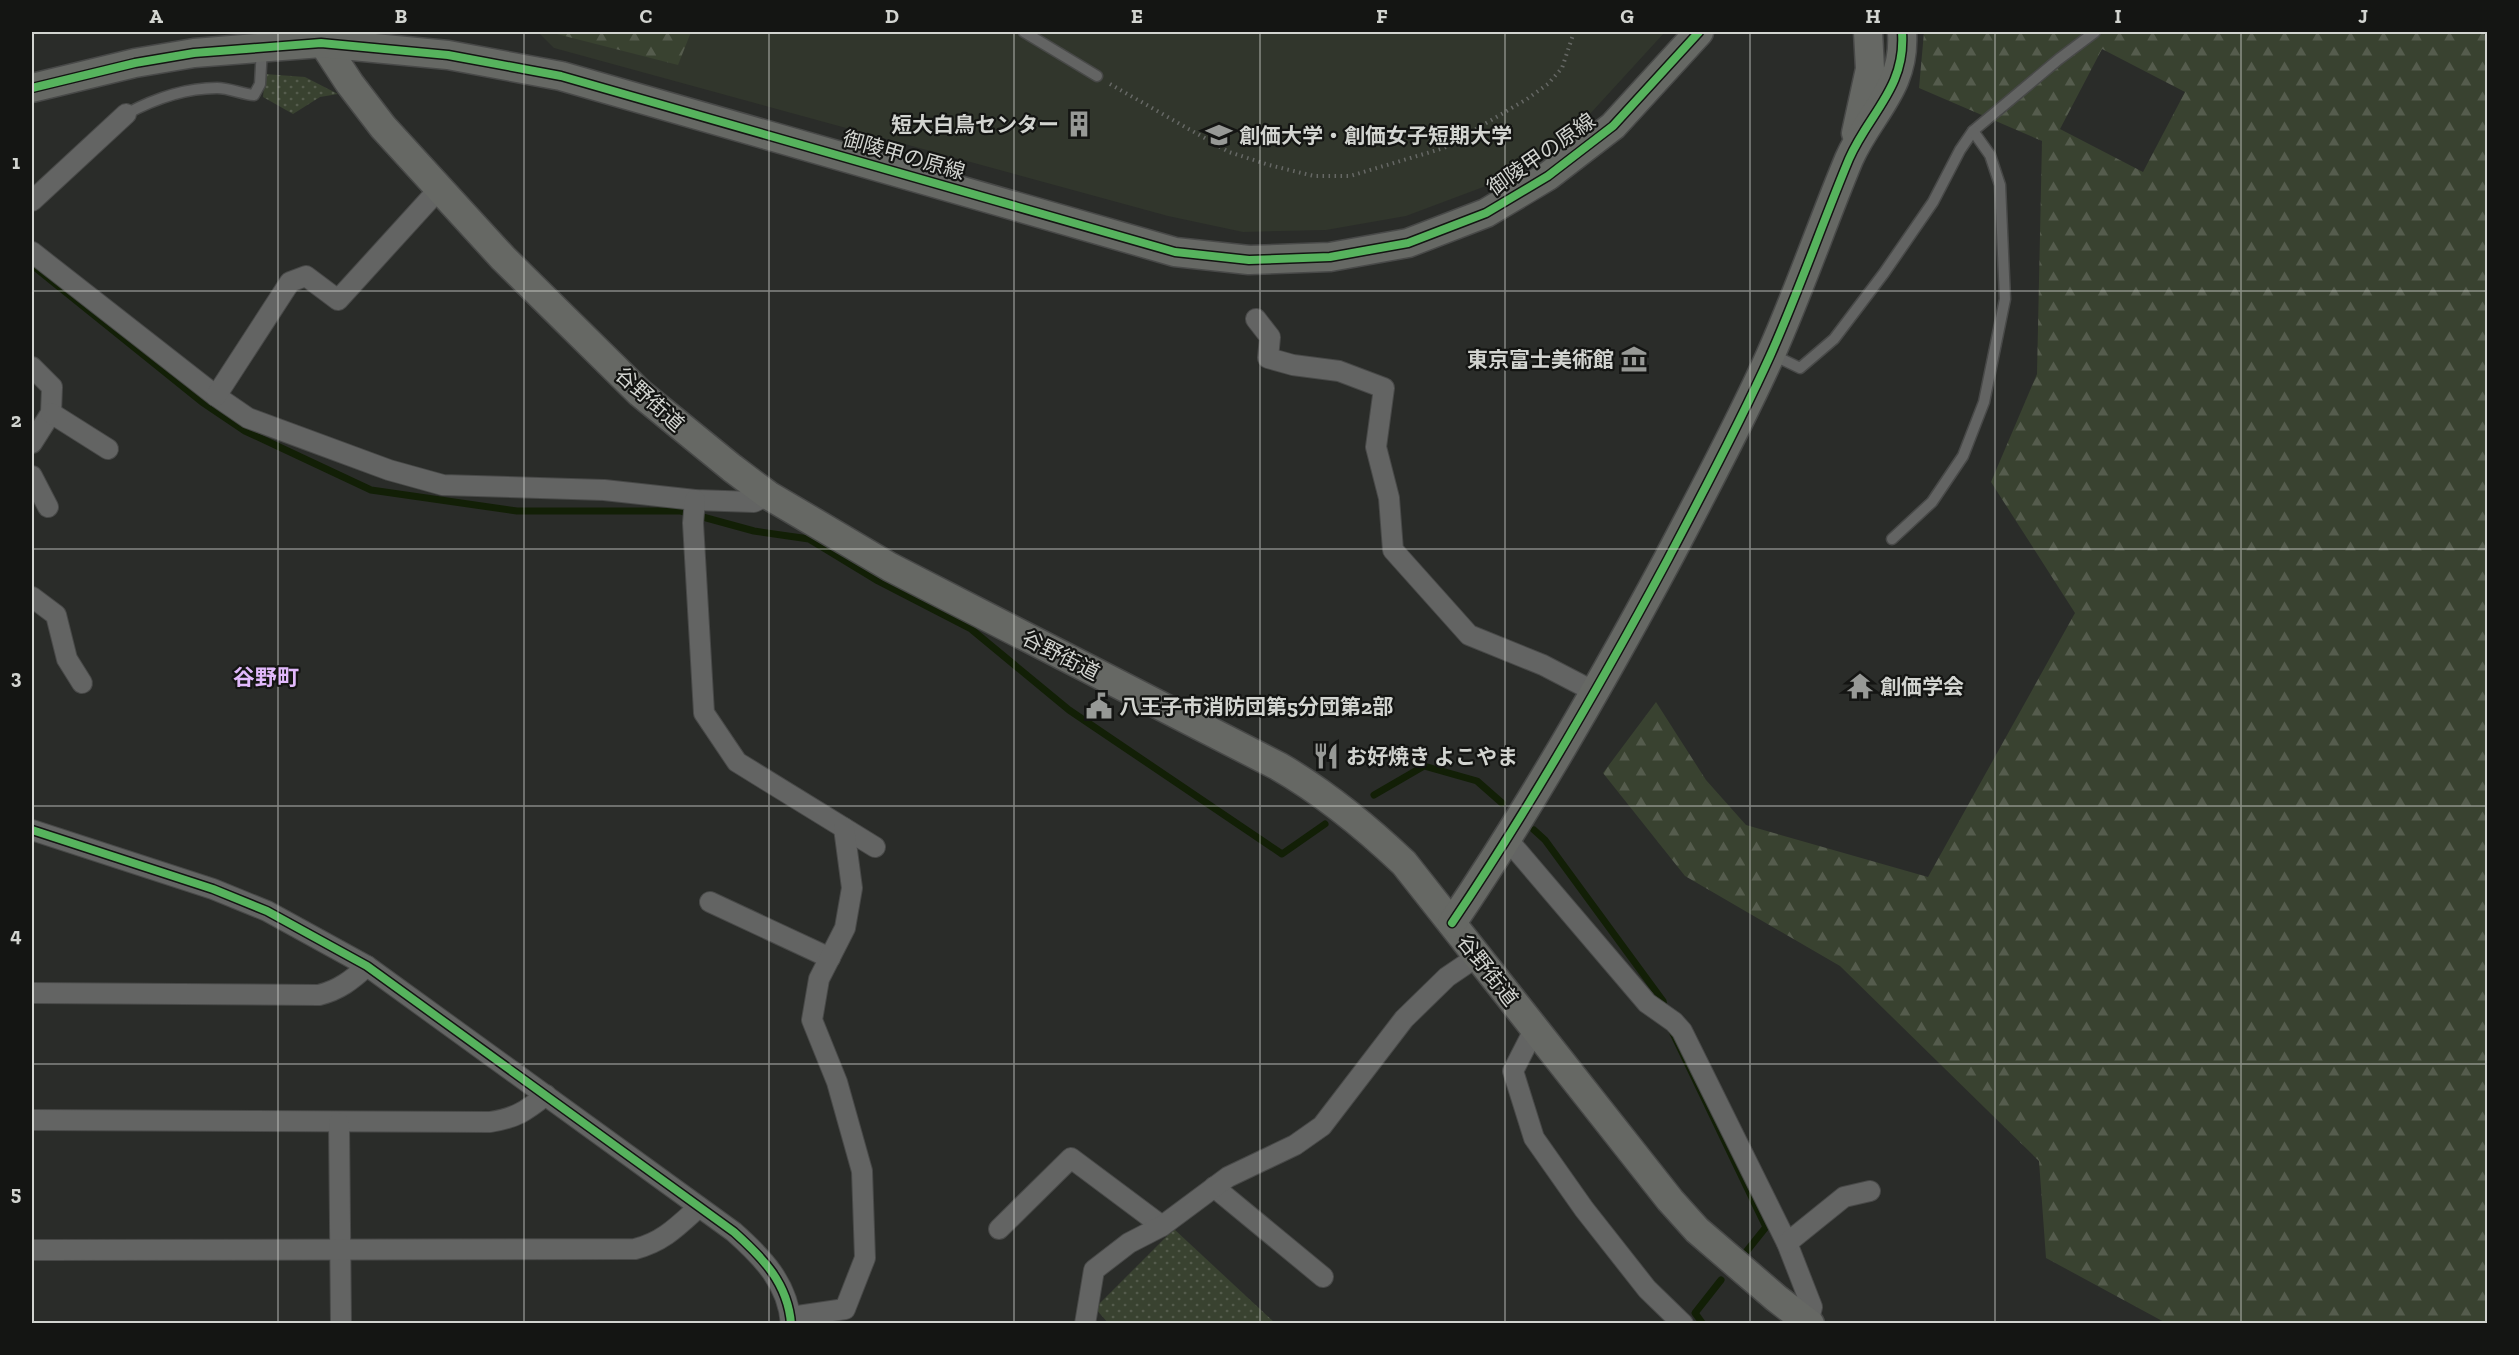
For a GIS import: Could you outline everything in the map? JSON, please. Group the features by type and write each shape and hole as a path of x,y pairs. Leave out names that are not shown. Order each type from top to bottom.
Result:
{"street":[{"name":"御陵甲の原線","path":"32,88 135,63 194,53 262,48 318,37 448,55 561,76 1175,252 1249,260 1330,257 1408,243 1486,213 1548,176 1613,126 1699,32"},
{"path":"1851,155 1870,69 1868,32"},
{"path":"1452,923 1508,840 1595,692 1733,435 1771,354 1851,155 1895,82 1903,44 1902,32"},
{"name":"谷野街道","path":"318,37 383,127 503,258 640,393 768,495 890,567 1180,714 1308,783 1372,832 1404,863 1670,1200 1697,1230 1809,1323"},
{"path":"32,201 126,114"},
{"path":"216,396 290,282 306,276 338,300 439,189"},
{"path":"32,252 216,396 248,418 388,470 443,485 604,490 694,509 754,502 768,495"},
{"path":"1256,320 1270,338 1268,358 1339,371 1384,388 1376,447 1389,498 1394,550 1469,635 1543,665 1595,692"},
{"path":"32,367 52,387 51,413 32,443"},
{"path":"51,413 108,449"},
{"path":"32,476 48,507"},
{"path":"694,509 704,713 737,762 875,847"},
{"path":"32,597 56,615 67,659 82,683"},
{"path":"32,830 213,889 267,912 367,966 734,1232 770,1268 780,1284 791,1320 845,1310 865,1258 862,1171 837,1082 812,1020 819,980 845,928 852,888 844,828"},
{"path":"1508,840 1647,1003 1674,1022 1682,1031 1787,1243 1812,1307 1809,1323"},
{"path":"710,902 830,958"},
{"path":"1085,1323 1094,1270 1129,1243 1162,1226 1228,1177 1295,1145 1322,1126 1404,1019 1448,977 1478,956"},
{"path":"32,993 319,995 333,992 351,981 367,966"},
{"path":"1534,1030 1513,1071 1534,1138 1584,1209 1647,1289 1683,1323"},
{"path":"32,1120 490,1122 509,1119 524,1113 546,1095"},
{"path":"339,1123 341,1323"},
{"path":"999,1229 1071,1158 1162,1226"},
{"path":"1214,1187 1323,1277"},
{"path":"1787,1243 1844,1197 1870,1191"},
{"path":"32,1250 635,1249 651,1245 668,1236 699,1207"}],"lane":[{"path":"1024,32 1097,76"},
{"path":"1771,354 1800,368 1834,339 1933,202 1960,150 1973,131 2059,59 2096,32"},
{"path":"126,114 152,100 186,91 218,88 254,95 261,84 262,48"},
{"path":"1892,540 1932,502 1963,456 1984,402 2005,299 2000,185 1990,155 1973,131"}],"path":[{"path":"1097,76 1229,152 1314,176 1350,176 1444,148 1518,104 1548,84 1562,68 1574,32"}],"shaded area":[{"name":"創価大学・創価女子短期大学","path":"538,32 1665,32 1589,115 1537,156 1486,186 1406,216 1326,230 1243,232 1168,216 554,48"}],"green space":[{"path":"549,32 691,32 678,65"},
{"path":"1924,32 2487,32 2487,1323 2166,1323 2046,1258 2039,1161 1840,966 1685,876 1603,773 1656,702 1706,780 1746,825 1928,877 2075,613 1991,482 2037,374 2042,141 1919,88","holes":["2102,49 2185,92 2143,172 2060,129"]},
{"path":"265,74 305,77 338,94 320,97 293,114 263,97"},
{"path":"1174,1229 1275,1323 1108,1323 1095,1308"}],"waterway":[{"path":"32,265 202,402 245,431 371,490 517,511 681,511 754,531 809,539 878,581 971,629 1069,710 1282,854 1325,824"},
{"path":"1374,795 1424,766 1477,781 1502,803"},
{"path":"1534,830 1545,840 1663,1001 1665,1011"},
{"path":"1669,1025 1766,1227 1746,1252"},
{"path":"1703,1324 1695,1313 1721,1280"}],"cycle path":[{"path":"32,88 135,63 194,53 321,43 448,55 561,76 1175,252 1249,260 1330,257 1408,243 1486,213 1548,176 1613,126 1699,32"},
{"path":"1452,923 1510,834 1591,698 1668,559 1733,433 1781,332 1849,159 1892,85 1902,52 1902,32"},
{"path":"32,830 213,889 267,911 367,966 734,1232 764,1261 779,1283 789,1309 791,1324"}],"place":[{"name":"短大白鳥センター","path":"1079,124"},
{"name":"創価大学・創価女子短期大学","path":"1219,135"},
{"name":"東京富士美術館","path":"1634,359"},
{"name":"創価学会","path":"1860,686"},
{"name":"八王子市消防団第5分団第2部","path":"1099,706"},
{"name":"お好焼き よこやま","path":"1326,756"}],"district":[{"name":"谷野町","path":"266,677"}]}
